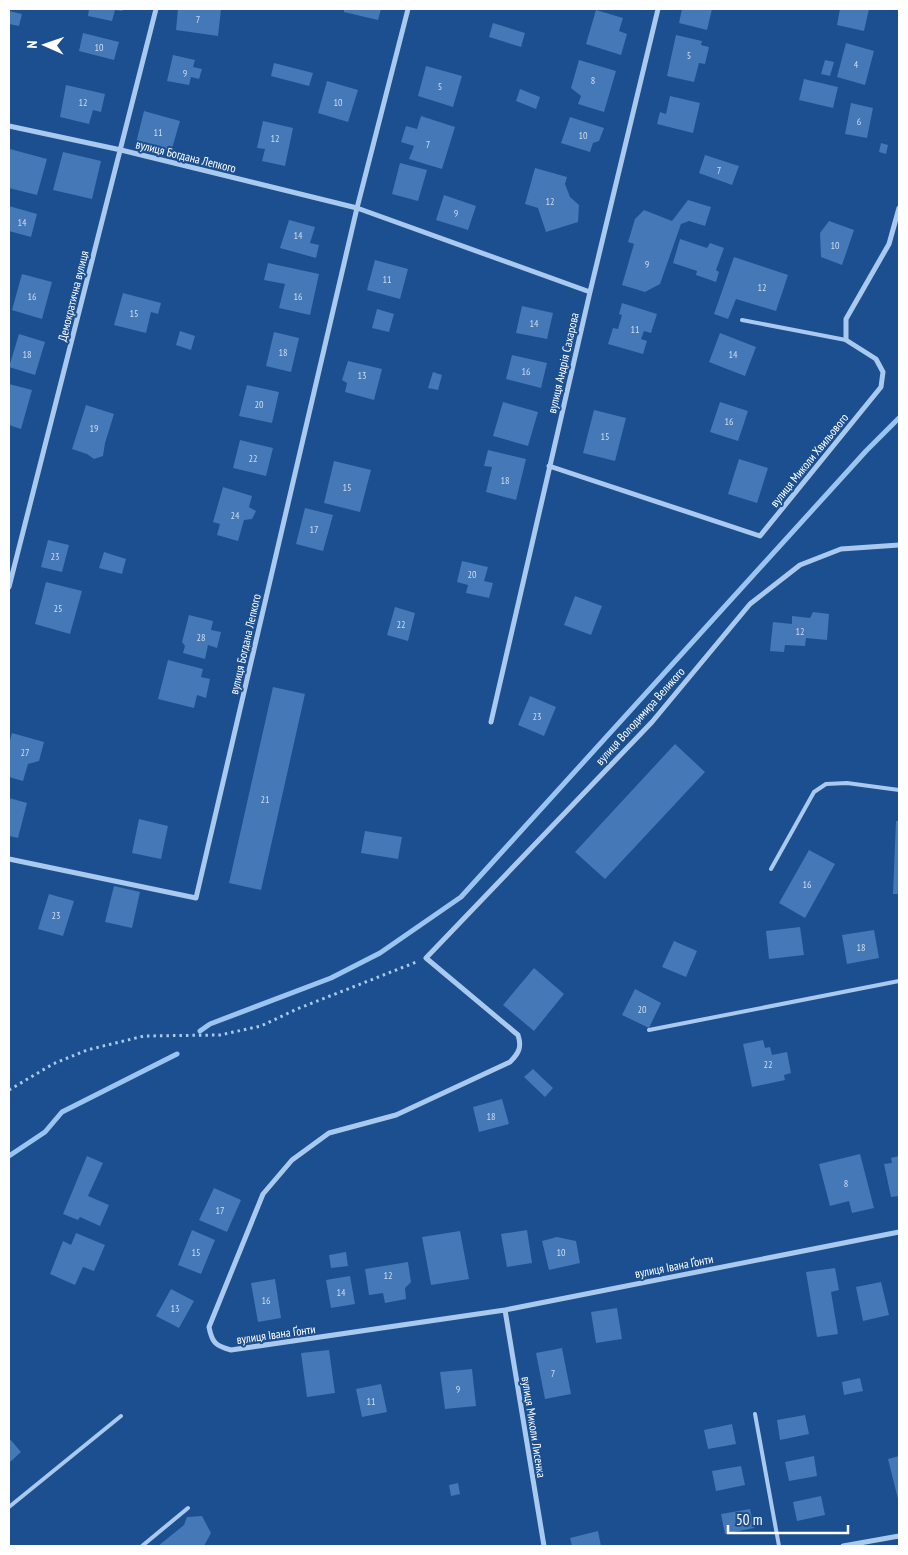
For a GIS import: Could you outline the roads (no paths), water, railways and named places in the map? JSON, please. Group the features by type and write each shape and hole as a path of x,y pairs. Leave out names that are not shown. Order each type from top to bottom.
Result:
{"street":[{"name":"Демократична вулиця","path":"9,587 156,9"},
{"name":"вулиця Богдана Лепкого","path":"9,859 196,898 357,208 408,9"},
{"name":"вулиця Андрія Сахарова","path":"490,722 658,9"},
{"name":"вулиця Богдана Лепкого","path":"9,126 121,150 357,208 590,292"},
{"path":"846,340 846,319 889,244 899,208"},
{"name":"вулиця Миколи Хвильового","path":"550,466 760,536 881,387 883,372 876,360 846,340"},
{"name":"вулиця Володимира Великого","path":"426,958 652,722 750,604 800,565 841,549 899,545"},
{"name":"вулиця Івана Ґонти","path":"426,958 518,1035 520,1044 518,1054 510,1062 396,1115 329,1133 292,1160 262,1194 210,1328 211,1338 219,1347 231,1350 505,1310 899,1232"},
{"name":"вулиця Миколи Лисенка","path":"505,1310 544,1546"},
{"path":"843,1546 899,1536"}],"lane":[{"path":"742,320 846,340"},
{"path":"771,869 814,792 826,784 847,783 899,790"},
{"path":"649,1030 899,981"},
{"path":"755,1414 779,1546"},
{"path":"9,1507 121,1416"},
{"path":"142,1546 188,1508"}],"waterway":[{"path":"200,1031 210,1024 331,978 380,953 461,897 866,451 899,418"},
{"path":"9,1156 45,1132 62,1112 177,1054"}]}
